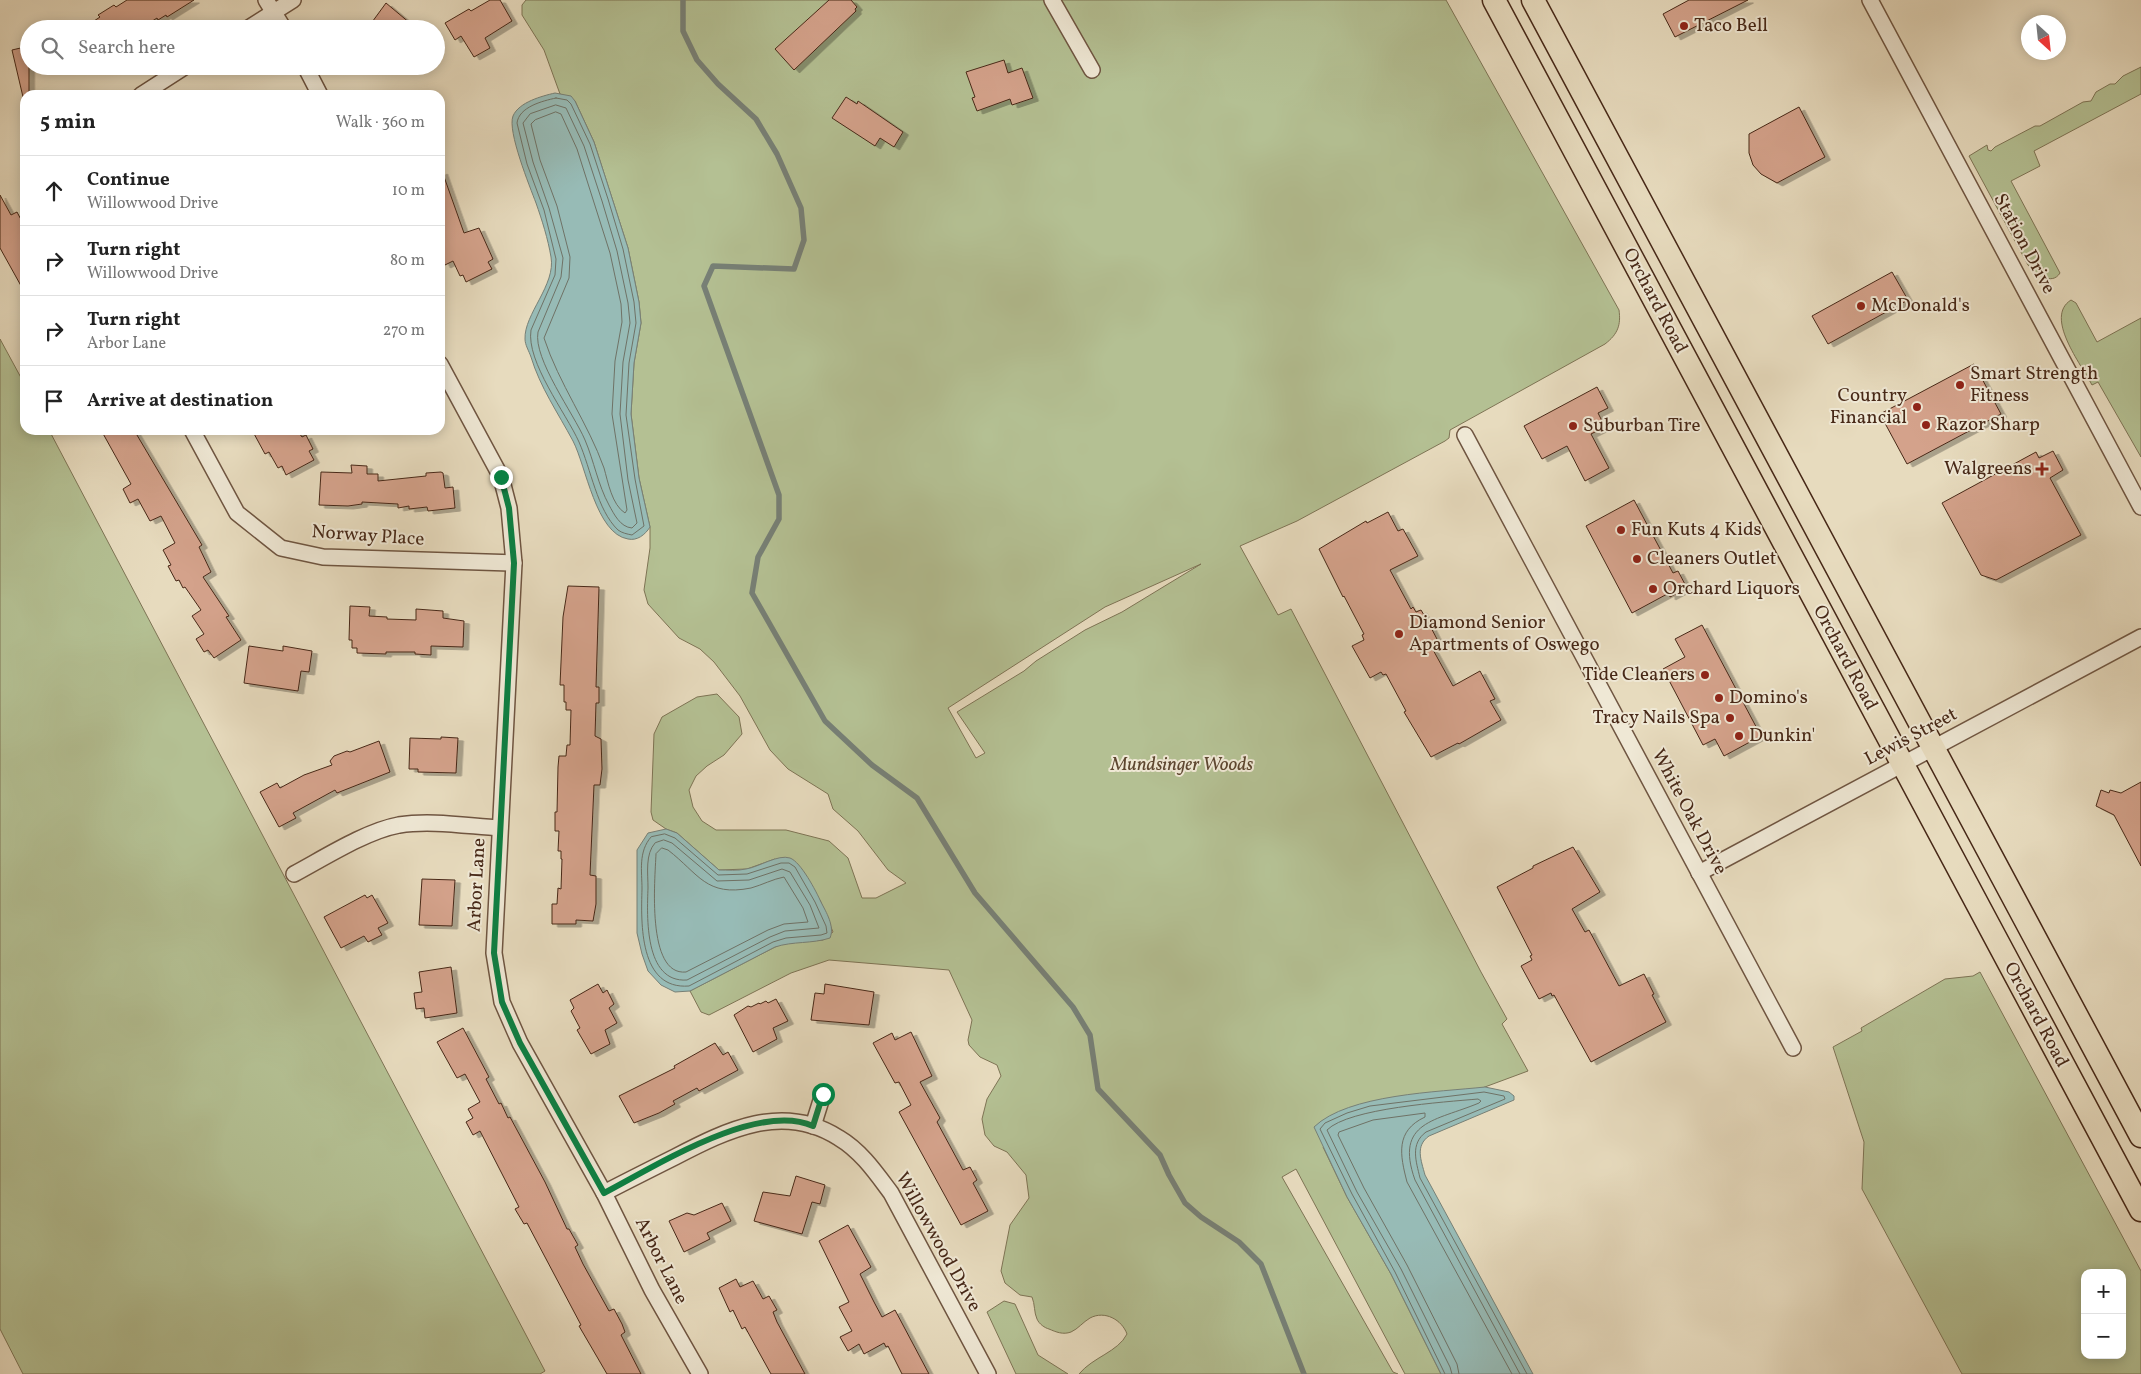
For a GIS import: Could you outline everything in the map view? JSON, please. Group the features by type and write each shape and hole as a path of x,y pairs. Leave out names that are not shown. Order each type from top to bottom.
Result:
{"main road":[{"name":"Orchard Road","path":"1494,0 2141,1210"},
{"name":"Orchard Road","path":"1533,0 2141,1136"}],"street":[{"path":"256,20 270,6 293,0"},
{"path":"1052,0 1092,70"},
{"name":"Station Drive","path":"1870,0 2141,508"},
{"path":"270,6 279,20"},
{"path":"149,90 172,75"},
{"path":"309,75 317,90"},
{"name":"Arbor Lane","path":"445,373 501,477 509,508 514,563 494,953 502,1002 520,1043 604,1193 652,1290 700,1374"},
{"name":"Norway Place","path":"195,435 237,513 280,548 323,557 514,563"},
{"name":"White Oak Drive","path":"1465,435 1793,1048"},
{"name":"Lewis Street","path":"1700,873 2141,637"},
{"path":"294,874 364,837 399,825 439,824 500,828"},
{"path":"813,1126 823,1094"},
{"name":"Willowwood Drive","path":"604,1193 722,1133 755,1123 779,1121 813,1126 839,1138 858,1153 891,1193 988,1374"}],"green space":[{"name":"Mundsinger Woods","path":"526,0 1446,0 1619,310 1618,329 1605,344 1450,430 1449,438 1445,441 1297,521 1240,546 1278,615 1291,609 1507,1019 1502,1024 1528,1071 1323,1147 1347,1197 1391,1274 1441,1374 1405,1374 1296,1169 1282,1177 1393,1372 1398,1374 1079,1374 1091,1363 1118,1345 1127,1334 1117,1321 1101,1315 1090,1318 1068,1333 1060,1333 1044,1327 1035,1314 1032,1297 1020,1295 1005,1283 1001,1271 1010,1225 1029,1198 1026,1175 1007,1152 994,1146 985,1135 982,1119 987,1099 1001,1076 997,1065 980,1057 969,1045 968,1040 972,1020 949,970 829,960 791,973 709,1015 701,1012 690,991 787,942 823,940 833,932 820,900 775,859 747,869 719,870 677,833 666,829 653,820 651,812 654,734 662,717 697,697 717,694 739,717 742,734 724,755 696,776 689,790 693,807 702,821 716,830 786,830 829,841 848,858 862,898 876,898 906,883 888,870 858,831 833,809 828,794 788,769 770,750 740,696 714,662 700,649 679,638 648,604 644,590 650,548 650,527 639,478 631,414 634,363 641,323 639,302 628,248 594,142 575,101 560,94 544,50 522,15 522,5","holes":["1201,564 1122,612 1085,630 1036,661 1024,671 957,712 985,753 976,758 948,708 1105,607"]},
{"path":"2141,67 2141,94 2034,151 2040,166 2011,181 2060,273 2057,277 2048,279 2035,272 2028,265 1969,156 1987,145 1988,150 1991,151 1995,147 2035,126 2040,126 2083,102 2091,101 2096,92 2110,84 2115,84 2123,76"},
{"path":"2071,300 2076,303 2097,342 2141,318 2141,457 2098,382 2092,385 2067,341 2061,318 2064,308"},
{"path":"0,339 20,376 20,435 52,435 545,1371 540,1374 23,1374 0,1329"},
{"path":"1980,972 2141,1271 2141,1374 1962,1374 1862,1189 1864,1142 1833,1047 1862,1031 1861,1028 1945,979 1973,976"},
{"path":"1004,1301 1015,1304 1038,1355 1068,1374 1016,1374 987,1312"}],"water":[{"path":"555,93 571,96 575,101 594,142 628,248 639,302 641,323 634,363 631,414 639,478 650,527 646,533 635,539 628,539 617,534 608,525 600,512 593,498 578,452 544,389 525,341 529,320 549,278 551,257 543,223 516,146 512,123 516,111 525,103"},
{"path":"666,829 677,833 719,870 746,869 774,859 790,858 799,865 816,891 831,924 830,938 775,947 690,991 675,992 661,985 648,971 637,933 637,850 648,833"},
{"path":"1485,1087 1509,1092 1514,1096 1514,1100 1429,1136 1422,1144 1420,1154 1425,1175 1533,1374 1441,1374 1391,1274 1347,1197 1314,1127 1329,1116 1371,1101 1395,1096"}],"building":[{"path":"127,0 194,0 167,17 166,15 158,20 157,18 154,20 96,20 100,17 98,15 114,5 116,7"},
{"path":"490,0 500,0 512,21 485,38 490,48 474,57 461,36 455,40 445,23 469,9 471,11"},
{"path":"829,0 851,0 857,7 856,11 794,70 775,49"},
{"name":"Taco Bell","path":"1689,0 1748,0 1675,37 1663,14"},
{"path":"386,3 406,20 374,20"},
{"path":"20,48 20,75 29,75 29,90 21,90 12,50"},
{"path":"1004,60 1008,73 1022,68 1033,98 1012,105 1010,99 977,111 972,98 975,97 966,72"},
{"path":"846,97 857,104 858,101 903,132 894,147 880,138 875,146 832,118"},
{"path":"1799,107 1825,157 1777,183 1761,174 1753,165 1749,153 1749,134"},
{"path":"445,179 464,233 479,228 493,259 488,262 492,269 466,282 463,275 460,276 453,261 445,265"},
{"path":"0,195 11,215 17,212 20,218 20,284 0,248"},
{"path":"1892,272 1908,300 1828,344 1812,316"},
{"path":"1974,364 2001,414 1907,464 1880,414"},
{"path":"1597,387 1608,408 1598,413 1605,427 1591,434 1609,468 1585,481 1567,446 1542,459 1524,426"},
{"path":"104,435 137,435 202,545 199,547 211,572 203,577 229,616 226,617 241,640 214,658 208,650 204,652 196,639 204,634 192,616 201,610 185,587 183,588 179,580 176,581 168,566 171,565 163,550 175,543 161,516 150,521 138,499 130,503 123,489 131,484"},
{"path":"255,435 301,435 302,437 306,435 313,449 309,451 314,460 286,475 282,466 278,468 269,452 265,454"},
{"name":"Walgreens","path":"2053,451 2063,470 2050,478 2081,535 1996,580 1981,575 1942,503 2036,452 2039,458"},
{"path":"351,465 367,466 367,474 378,474 378,481 426,476 426,473 441,472 443,473 445,488 453,487 455,508 428,511 427,507 409,509 409,506 398,508 398,504 362,502 362,504 348,506 319,505 321,472 352,473"},
{"path":"1634,500 1673,573 1678,571 1687,588 1670,597 1669,593 1632,613 1586,526"},
{"name":"Diamond Senior Apartments of Oswego","path":"1388,512 1398,531 1403,529 1418,556 1390,570 1411,609 1413,607 1416,612 1421,610 1427,620 1438,641 1434,644 1435,647 1432,648 1453,686 1480,671 1495,699 1490,701 1501,720 1459,744 1431,757 1404,712 1406,711 1386,674 1383,675 1381,672 1370,678 1352,646 1364,640 1362,635 1364,634 1319,549 1366,521 1367,523"},
{"path":"568,586 599,587 596,687 599,687 599,703 596,703 595,736 601,739 602,769 600,785 594,785 590,875 596,876 596,904 593,921 576,920 576,924 552,924 552,904 557,904 558,888 561,889 562,859 561,851 558,851 559,831 555,831 559,756 566,756 567,745 570,745 571,710 566,710 564,685 560,685 563,617"},
{"path":"350,606 370,607 369,616 387,617 387,619 416,620 416,609 443,611 443,618 464,621 463,647 431,646 431,655 415,654 415,652 357,653 357,648 352,648 352,640 349,640"},
{"path":"1702,625 1761,736 1724,756 1715,739 1703,745 1663,669 1685,657 1675,639"},
{"path":"249,646 283,651 283,646 312,651 309,672 301,671 298,691 244,683"},
{"path":"441,737 458,738 456,773 418,772 418,769 409,769 410,738 441,739"},
{"path":"379,741 390,772 337,793 335,790 293,813 296,818 279,827 260,792 277,783 280,788 304,775 332,765 330,761 334,756"},
{"path":"2141,782 2141,866 2114,815 2096,806 2101,790 2109,793 2110,790 2121,793"},
{"path":"1573,847 1600,892 1572,909 1585,932 1589,930 1619,986 1644,974 1666,1022 1591,1062 1554,995 1552,996 1551,993 1539,999 1521,966 1532,960 1530,956 1532,955 1497,887 1533,868 1533,866"},
{"path":"422,879 455,880 452,926 419,925"},
{"path":"365,895 367,898 372,895 388,923 378,928 382,935 368,942 364,936 341,948 324,917"},
{"path":"451,967 457,1013 425,1018 424,1008 416,1009 414,993 422,992 419,972"},
{"path":"598,984 603,993 607,990 614,1004 609,1008 617,1023 605,1030 610,1044 591,1054 577,1030 580,1028 571,1011 574,1008 570,1000"},
{"path":"825,984 874,992 869,1025 811,1020 815,993 824,994"},
{"path":"776,999 788,1021 773,1028 777,1039 753,1052 734,1015 748,1006 751,1007 766,1001 768,1003"},
{"path":"463,1028 489,1077 486,1079 499,1104 501,1103 508,1118 510,1117 545,1182 567,1229 569,1229 578,1245 575,1247 583,1264 609,1311 614,1309 622,1324 625,1332 621,1335 641,1374 607,1374 579,1326 581,1325 527,1223 524,1224 515,1209 519,1207 480,1131 473,1135 466,1122 473,1118 468,1109 480,1102 465,1074 457,1078 437,1042"},
{"path":"911,1032 932,1076 920,1082 940,1118 937,1122 963,1170 970,1167 977,1180 973,1183 988,1211 961,1225 899,1112 911,1105 899,1082 895,1083 873,1043 892,1033 895,1040"},
{"path":"715,1043 723,1055 728,1052 738,1070 699,1091 697,1088 673,1101 675,1104 659,1113 634,1123 619,1096 675,1068 674,1066"},
{"path":"796,1176 825,1185 820,1204 812,1202 802,1234 754,1221 763,1192 790,1196"},
{"path":"722,1203 731,1221 707,1233 710,1239 684,1252 669,1221 687,1213 694,1215"},
{"path":"848,1225 871,1267 860,1274 882,1317 895,1310 929,1374 902,1374 888,1346 886,1347 884,1343 864,1354 859,1344 848,1351 840,1337 852,1331 839,1307 849,1302 819,1241"},
{"path":"736,1279 740,1287 753,1281 763,1299 769,1296 777,1310 773,1312 777,1322 805,1374 771,1374 745,1327 742,1329 733,1310 730,1312 719,1288"}],"waterway":[{"path":"683,0 683,31 697,60 718,84 756,119 777,154 801,208 804,240 794,269 713,266 704,286 779,495 779,519 758,557 752,593 825,721 872,765 917,798 975,893 1073,1007 1090,1035 1098,1089 1160,1155 1185,1203 1201,1217 1239,1242 1261,1264 1304,1374"}],"place":[{"name":"Taco Bell","path":"1684,26"},
{"name":"McDonald's","path":"1861,306"},
{"name":"Smart Strength Fitness","path":"1960,385"},
{"name":"Country Financial","path":"1917,407"},
{"name":"Razor Sharp","path":"1926,425"},
{"name":"Suburban Tire","path":"1573,426"},
{"name":"Walgreens","path":"2042,469"},
{"name":"Fun Kuts 4 Kids","path":"1621,530"},
{"name":"Cleaners Outlet","path":"1637,559"},
{"name":"Orchard Liquors","path":"1653,589"},
{"name":"Diamond Senior Apartments of Oswego","path":"1399,634"},
{"name":"Tide Cleaners","path":"1705,675"},
{"name":"Domino's","path":"1719,698"},
{"name":"Tracy Nails Spa","path":"1730,718"},
{"name":"Dunkin'","path":"1739,736"}],"route":[{"path":"501,477 509,508 514,563 494,953 502,1002 520,1043 604,1193 722,1133 755,1123 779,1121 813,1126 823,1094"}]}
